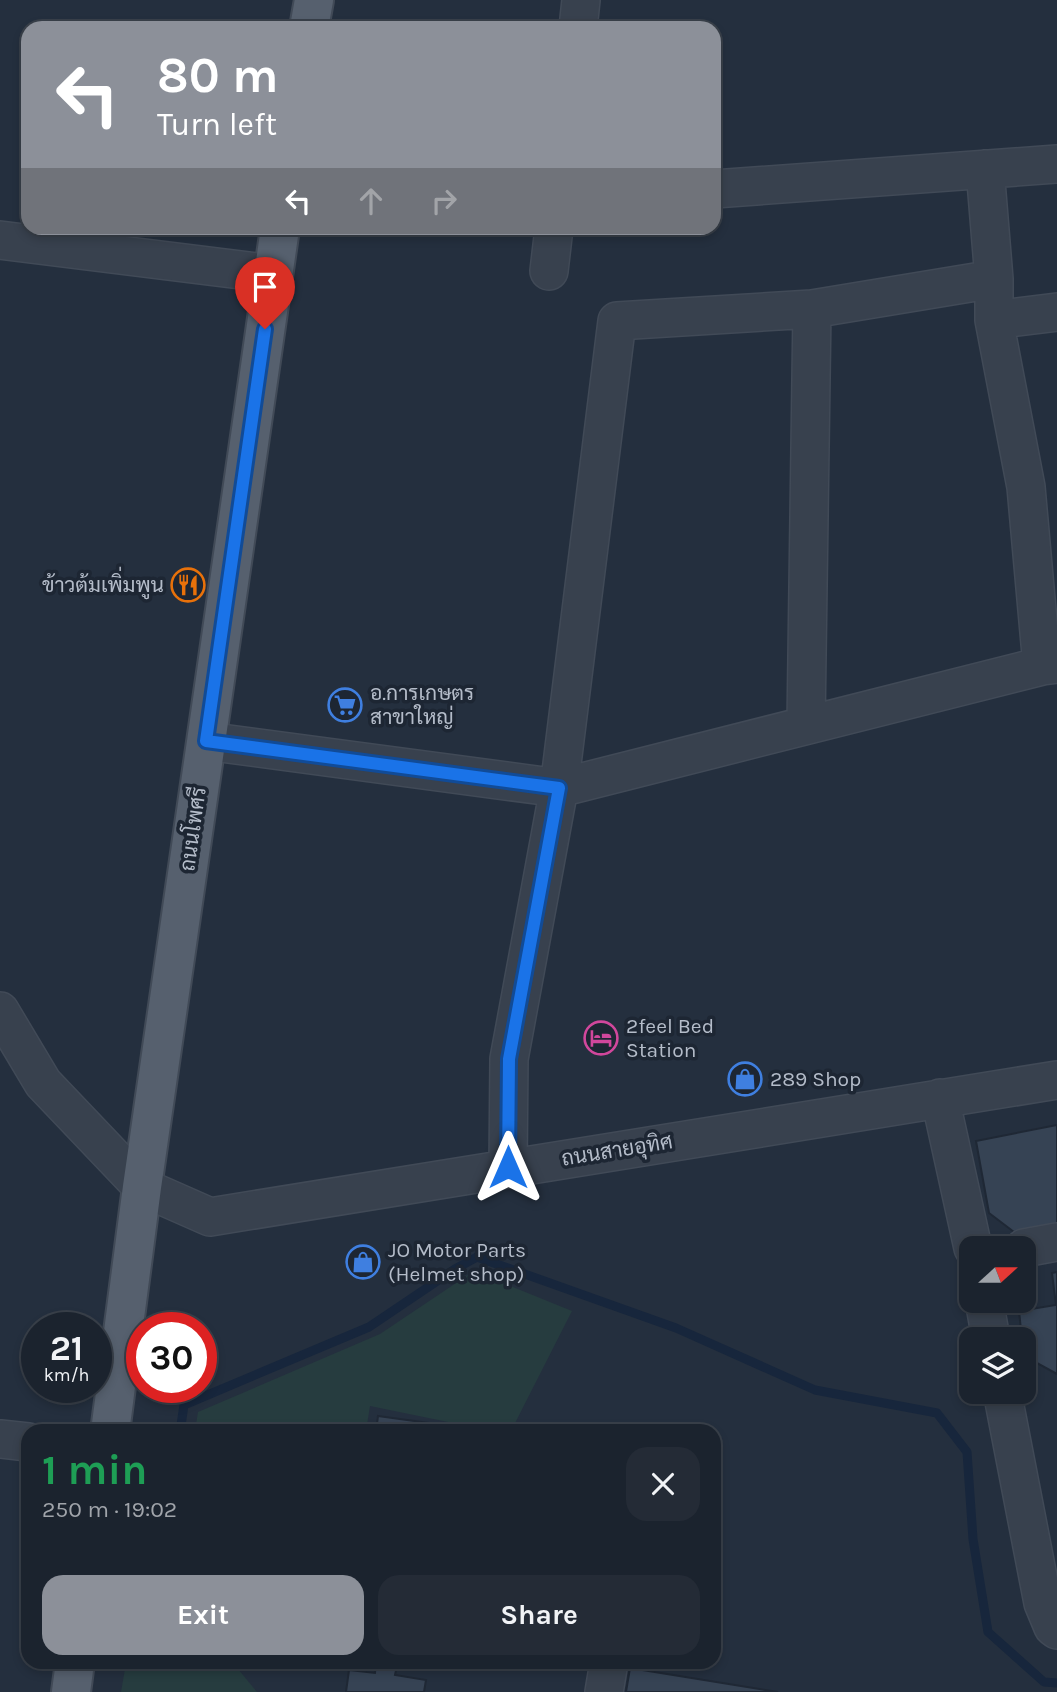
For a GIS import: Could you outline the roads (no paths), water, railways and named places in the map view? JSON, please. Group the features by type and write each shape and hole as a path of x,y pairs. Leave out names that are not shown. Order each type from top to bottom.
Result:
{"main road":[{"path":"311,21 314,0"},
{"name":"ถนนโพศรี","path":"111,1424 142,1187 279,235"},
{"path":"71,1692 74,1669"}],"street":[{"path":"579,21 581,0"},
{"path":"721,188 1057,164"},
{"path":"206,741 559,788 1049,665 1026,487 994,320 994,279 985,169"},
{"path":"549,271 553,235"},
{"path":"0,240 273,274"},
{"path":"508,1167 509,1059 559,788 617,321 812,309 994,279"},
{"path":"806,725 812,309"},
{"path":"994,320 1057,312"},
{"path":"0,1011 43,1083 142,1187"},
{"name":"ถนนสายอุทิศ","path":"142,1187 210,1217 1057,1080"},
{"path":"940,1098 970,1236"},
{"path":"1036,1246 1057,1242"},
{"path":"1005,1404 1043,1603 1053,1627 1057,1630"},
{"path":"0,1439 21,1441"},
{"path":"604,1692 608,1669"}],"waterway":[{"path":"181,1424 184,1405 369,1327 477,1257 676,1328 815,1390 937,1413 967,1452 973,1539 988,1632 1044,1682 1057,1683"}],"place":[{"name":"ข้าวต้มเพิ่มพูน","path":"188,585"},
{"name":"อ.การเกษตร สาขาใหญ่","path":"345,705"},
{"name":"2feel Bed Station","path":"601,1038"},
{"name":"289 Shop","path":"745,1079"},
{"name":"JO Motor Parts (Helmet shop)","path":"363,1262"}]}
